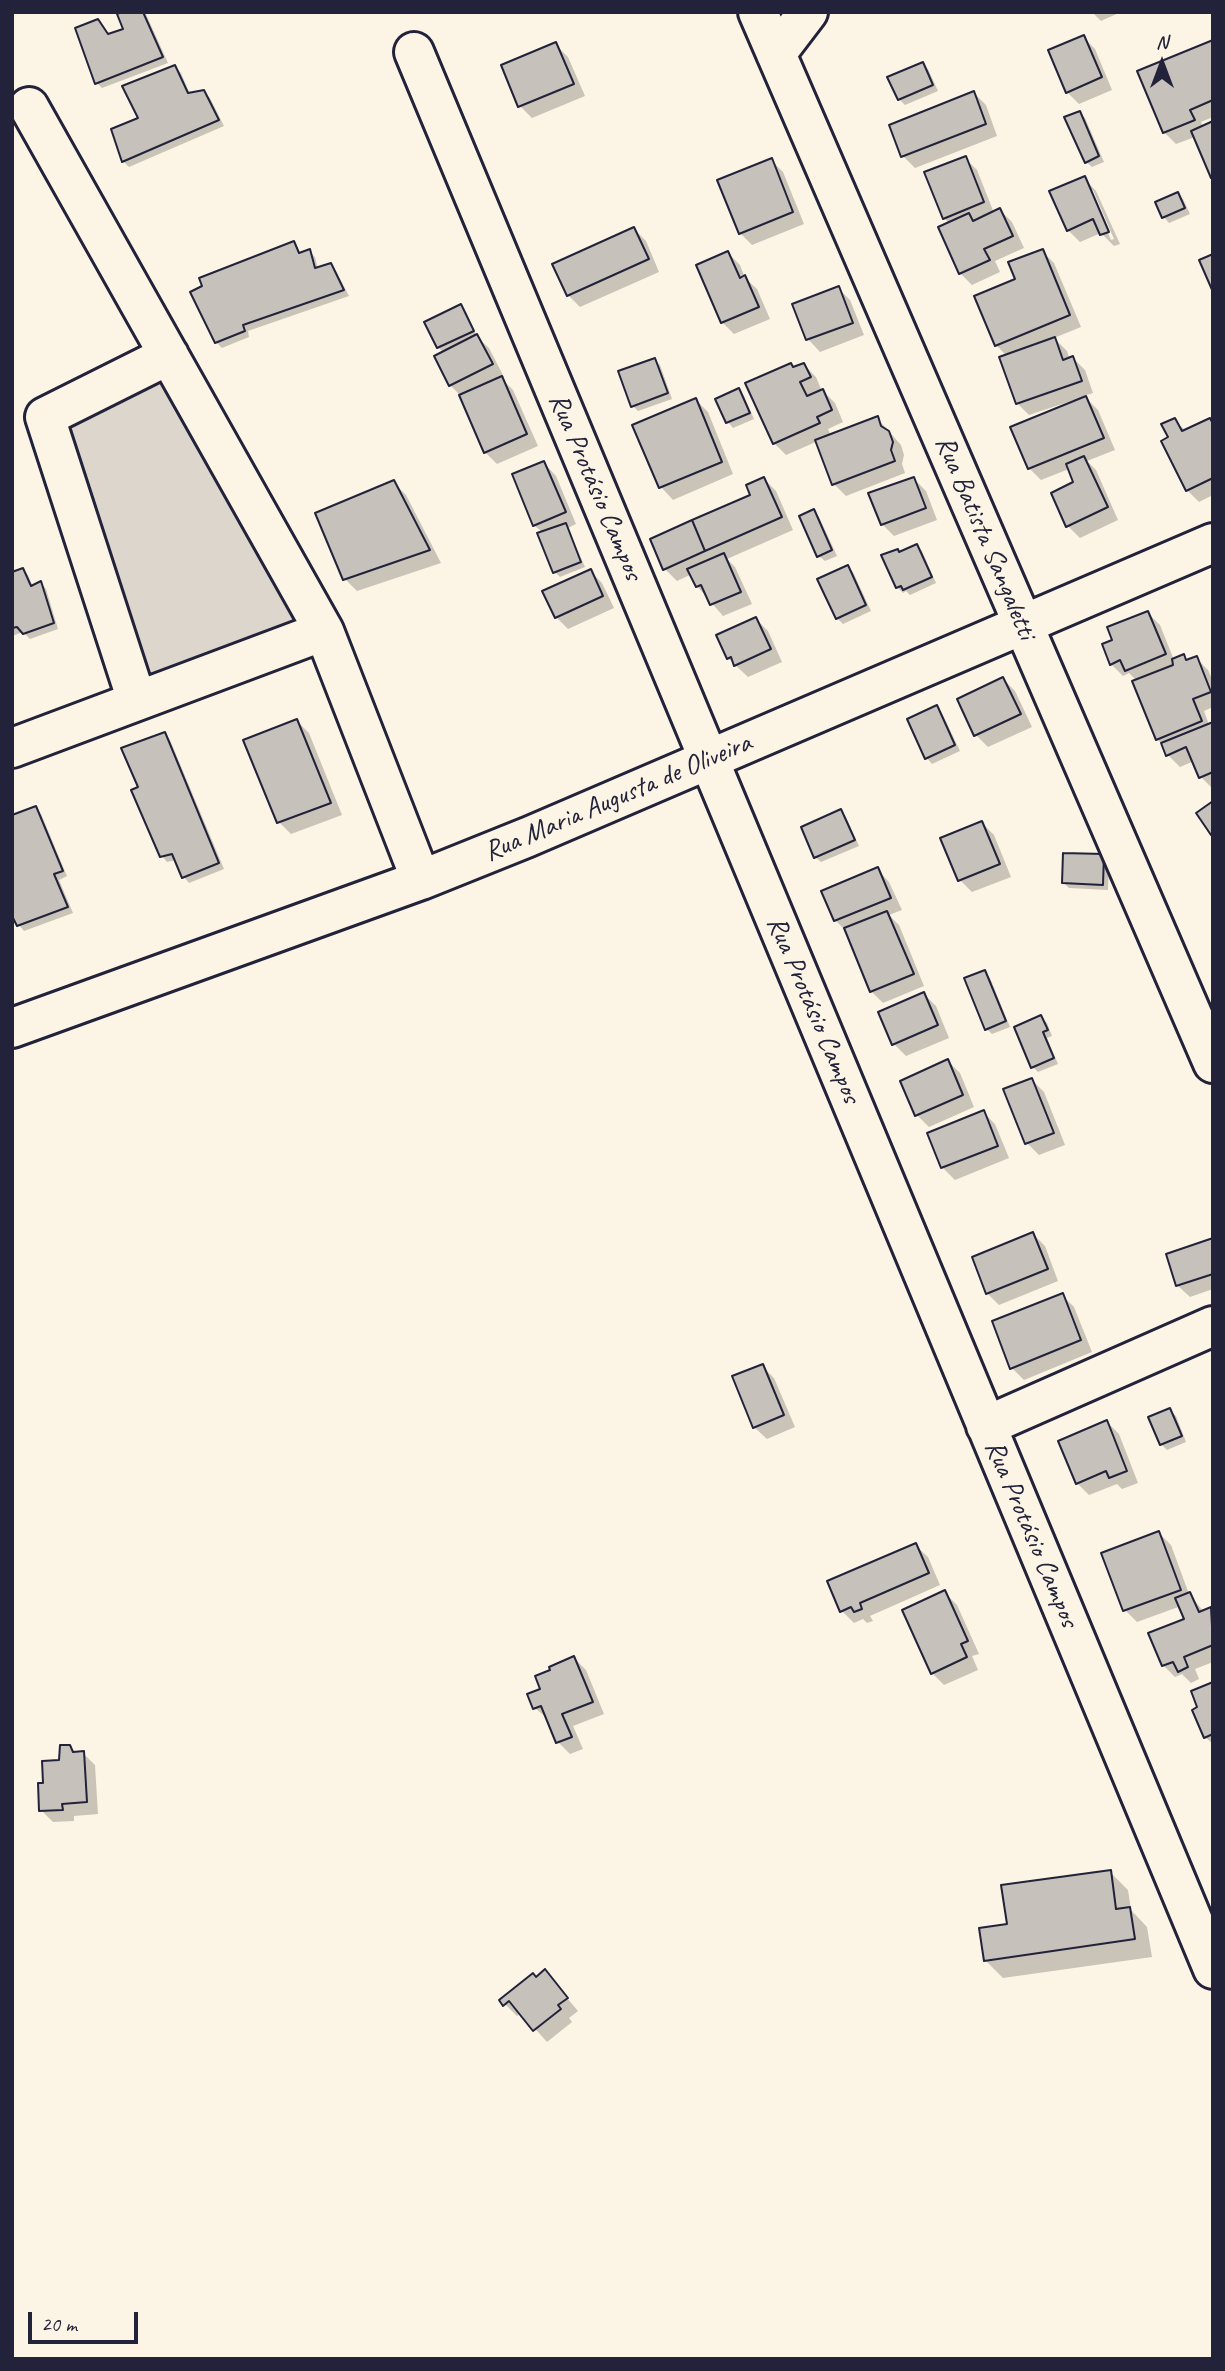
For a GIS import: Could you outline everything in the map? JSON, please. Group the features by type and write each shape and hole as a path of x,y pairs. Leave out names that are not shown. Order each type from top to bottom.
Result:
{"street":[{"name":"Rua Batista Sangaletti","path":"758,12 1213,1063"},
{"path":"776,54 807,12"},
{"name":"Rua Protásio Campos","path":"414,52 1213,1969"},
{"path":"29,107 324,631 421,880"},
{"path":"137,701 45,416 169,355"},
{"name":"Rua Maria Augusta de Oliveira","path":"12,1028 421,880 528,837 1213,543"},
{"path":"12,748 324,631"},
{"path":"986,1426 1213,1326"}],"shaded area":[{"path":"169,355 324,631 137,701 45,417"}],"building":[{"path":"143,12 163,57 95,84 75,28 98,19 108,34 123,29 117,14"},
{"path":"1084,35 1102,77 1066,93 1048,50"},
{"path":"1213,40 1213,100 1190,110 1195,120 1163,133 1137,71"},
{"path":"556,42 574,84 518,107 501,65"},
{"path":"923,62 933,85 898,100 887,77"},
{"path":"175,65 188,93 204,90 219,120 122,162 111,129 138,118 122,86"},
{"path":"974,91 986,124 901,157 889,125"},
{"path":"1080,111 1099,156 1085,163 1064,117"},
{"path":"1213,121 1213,177 1211,178 1191,131"},
{"path":"966,156 984,202 943,219 924,172"},
{"path":"772,158 793,212 739,234 717,180"},
{"path":"1085,176 1109,232 1100,235 1093,219 1067,231 1049,191"},
{"path":"1178,192 1185,208 1162,218 1155,202"},
{"path":"1000,208 1013,236 984,249 990,260 959,274 938,227 969,213 973,221"},
{"path":"634,227 649,259 567,296 552,264"},
{"path":"294,241 299,253 310,249 315,268 331,263 344,290 243,325 245,331 215,343 190,292 202,286 199,278"},
{"path":"1043,249 1070,315 995,346 974,296 1015,279 1008,262"},
{"path":"728,251 740,278 745,275 759,307 721,323 696,265"},
{"path":"1213,254 1213,292 1199,260"},
{"path":"839,286 853,323 806,340 792,304"},
{"path":"461,304 474,331 437,348 424,322"},
{"path":"477,334 493,364 449,386 434,356"},
{"path":"1055,337 1063,360 1073,356 1082,381 1016,404 999,357"},
{"path":"655,358 668,393 631,407 618,371"},
{"path":"791,363 793,367 804,363 811,377 800,382 807,396 823,389 832,410 817,417 820,423 773,444 745,383"},
{"path":"502,376 527,434 484,453 459,395"},
{"path":"739,388 750,413 726,423 715,399"},
{"path":"1086,396 1104,438 1028,469 1010,427"},
{"path":"696,398 722,462 659,488 632,425"},
{"path":"878,416 881,426 889,431 895,461 832,485 815,440"},
{"path":"1175,418 1182,431 1210,418 1213,424 1213,478 1186,491 1161,441 1168,437 1161,424"},
{"path":"1084,456 1108,507 1066,527 1051,493 1073,482 1066,464"},
{"path":"544,461 566,512 533,526 512,474"},
{"path":"764,477 782,517 705,551 692,520 750,495 746,485"},
{"path":"914,477 926,508 881,525 868,493"},
{"path":"394,480 430,550 343,580 315,513"},
{"path":"814,509 832,550 817,557 799,516"},
{"path":"692,520 705,551 663,570 650,539"},
{"path":"566,523 581,562 553,573 537,533"},
{"path":"917,544 932,577 903,590 901,586 896,588 881,555 898,549 899,552"},
{"path":"724,553 741,592 710,605 701,585 696,587 687,569"},
{"path":"848,565 866,605 836,619 817,579"},
{"path":"23,568 31,586 41,581 54,623 23,634 17,627 12,628 12,572"},
{"path":"591,569 603,596 555,618 542,591"},
{"path":"1148,611 1166,654 1125,671 1120,660 1110,665 1102,644 1112,640 1107,627"},
{"path":"756,617 771,649 734,666 731,657 727,659 716,635"},
{"path":"1184,654 1186,660 1197,656 1211,692 1193,699 1202,721 1156,740 1132,681 1173,665 1172,659"},
{"path":"1003,677 1021,714 974,736 957,699"},
{"path":"937,705 955,745 925,759 907,719"},
{"path":"297,719 331,803 277,823 243,740"},
{"path":"1213,722 1213,772 1199,778 1186,747 1166,756 1161,743"},
{"path":"165,732 219,863 182,878 172,854 160,857 131,790 138,787 121,748"},
{"path":"1213,801 1213,834 1211,835 1196,813"},
{"path":"36,806 63,871 54,874 68,907 17,926 12,916 12,815"},
{"path":"841,809 855,840 814,858 801,827"},
{"path":"982,821 1000,864 958,881 940,838"},
{"path":"1063,853 1104,854 1103,885 1062,883"},
{"path":"878,867 891,898 834,921 821,891"},
{"path":"887,911 914,974 870,992 844,928"},
{"path":"985,970 1006,1021 985,1030 964,978"},
{"path":"924,992 938,1025 892,1045 878,1012"},
{"path":"1041,1015 1048,1030 1043,1032 1054,1058 1031,1068 1014,1027"},
{"path":"948,1059 963,1095 915,1116 900,1081"},
{"path":"1032,1078 1054,1133 1025,1144 1003,1089"},
{"path":"984,1110 998,1146 941,1168 927,1133"},
{"path":"1033,1232 1048,1269 986,1294 972,1257"},
{"path":"1213,1238 1213,1274 1176,1286 1166,1254"},
{"path":"1063,1293 1081,1340 1010,1369 992,1321"},
{"path":"763,1364 784,1415 753,1428 732,1376"},
{"path":"1170,1408 1182,1436 1160,1445 1148,1417"},
{"path":"1107,1420 1127,1471 1109,1478 1106,1471 1076,1484 1058,1441"},
{"path":"1159,1531 1181,1590 1123,1611 1101,1553"},
{"path":"916,1543 929,1573 860,1603 862,1609 854,1612 851,1607 840,1612 827,1581"},
{"path":"945,1590 968,1641 961,1644 967,1657 931,1674 902,1610"},
{"path":"1190,1592 1199,1612 1211,1607 1213,1645 1184,1657 1188,1667 1178,1672 1173,1662 1162,1666 1148,1633 1184,1619 1175,1598"},
{"path":"574,1656 593,1702 562,1714 572,1737 556,1743 541,1706 533,1709 527,1694 540,1689 535,1676"},
{"path":"1213,1682 1213,1734 1204,1738 1192,1710 1197,1707 1191,1691"},
{"path":"60,1745 70,1745 73,1752 84,1751 87,1802 62,1804 63,1810 39,1811 38,1783 43,1783 42,1761 59,1760"},
{"path":"1111,1870 1116,1909 1130,1907 1135,1939 984,1961 979,1928 1007,1924 1001,1885"},
{"path":"545,1969 568,1998 558,2005 561,2009 533,2031 509,2001 503,2006 499,2000 533,1973 536,1977"}]}
